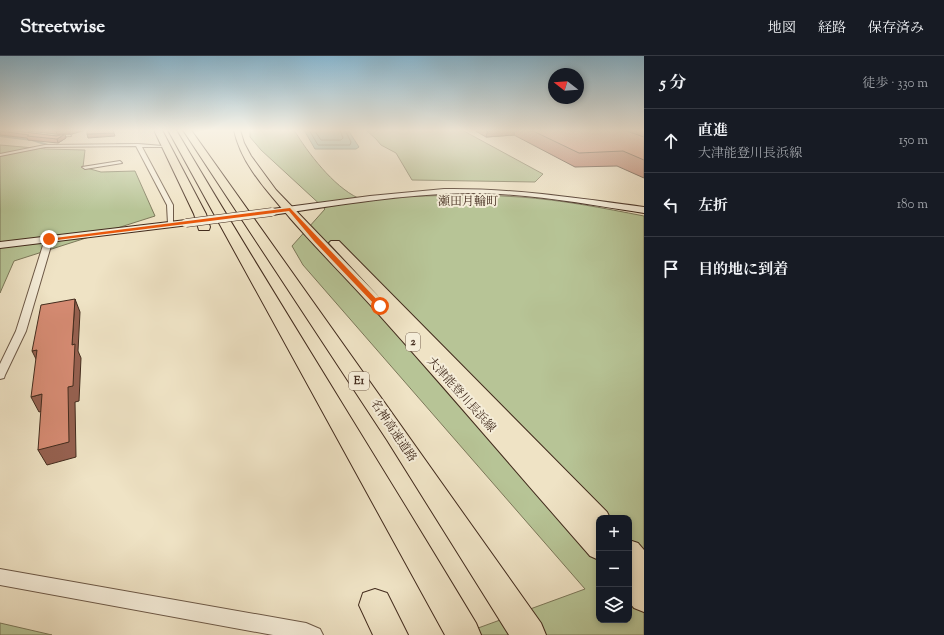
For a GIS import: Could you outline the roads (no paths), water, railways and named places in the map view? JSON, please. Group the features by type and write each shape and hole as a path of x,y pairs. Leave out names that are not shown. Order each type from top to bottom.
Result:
{"highway":[{"path":"172,157 200,214 204,227"},
{"path":"187,157 464,635"},
{"name":"名神高速道路","path":"206,157 395,434 529,635"},
{"path":"216,157 233,195"},
{"path":"375,605 391,635"}],"main road":[{"name":"大津能登川長浜線","path":"247,157 273,192 295,209 596,517"},
{"name":"大津能登川長浜線","path":"255,157 295,209 316,240 406,334 596,545"},
{"path":"632,555 644,568"},
{"path":"632,585 644,598"}],"street":[{"path":"118,157 122,168"},
{"path":"144,157 170,205 170,224"},
{"path":"85,166 120,162"},
{"path":"0,245 186,223 420,192 469,191 539,195 644,210"},
{"path":"0,375 21,330 49,239"},
{"path":"0,577 306,632 314,635"}],"district":[{"name":"瀬田月輪町","path":"468,202"}]}
